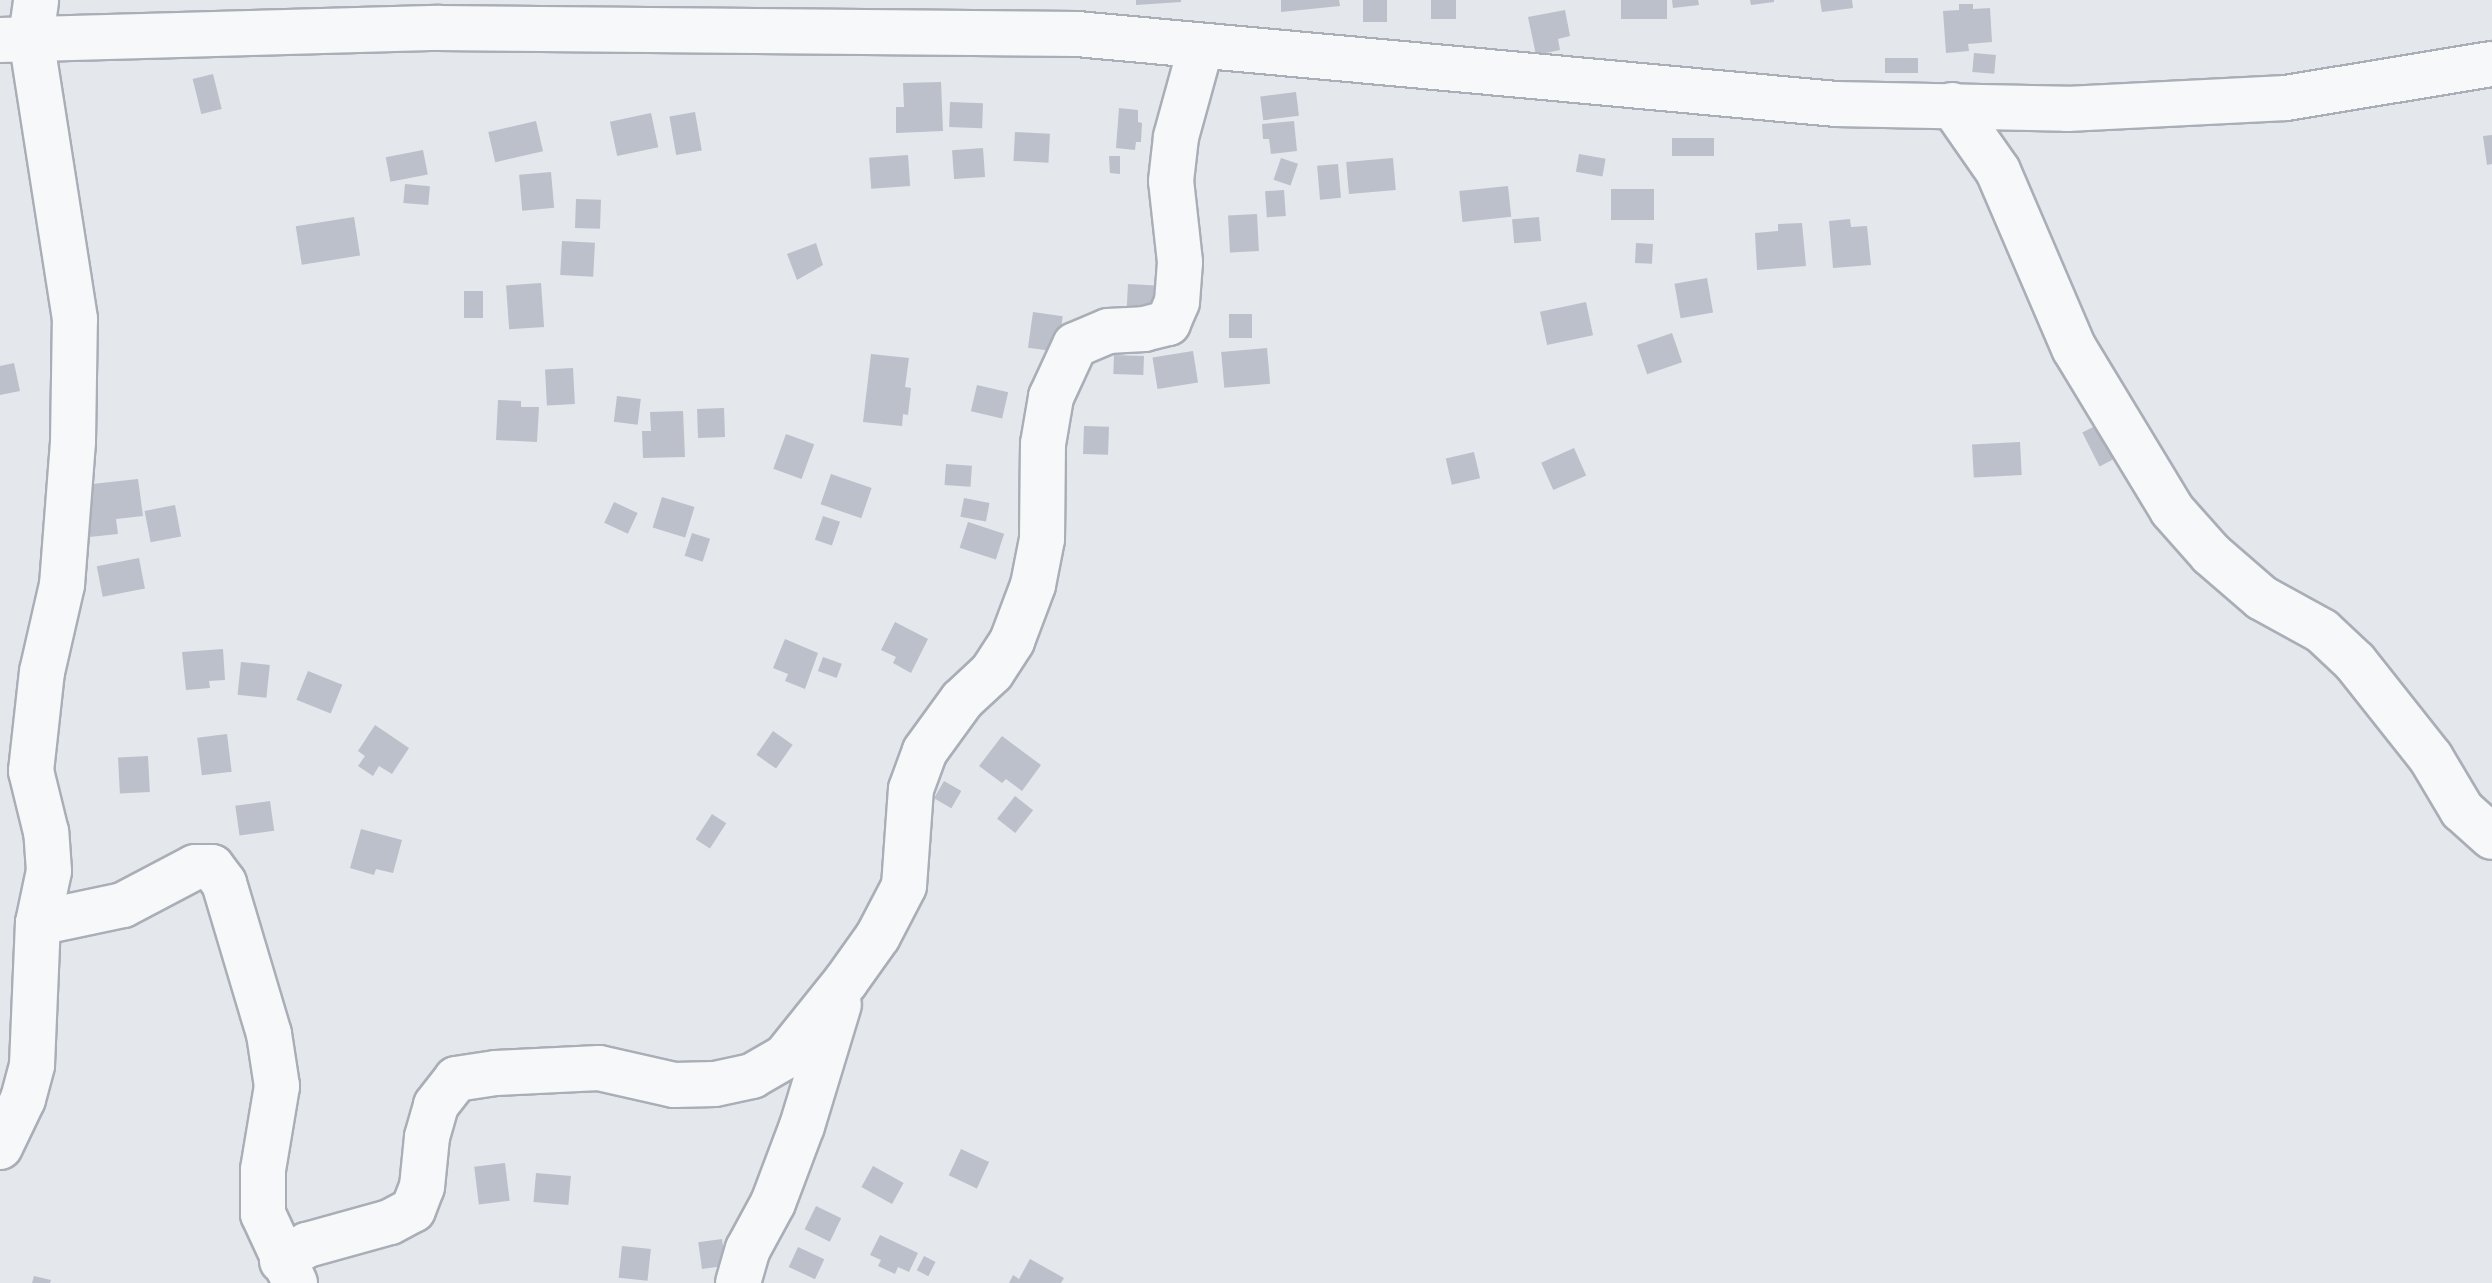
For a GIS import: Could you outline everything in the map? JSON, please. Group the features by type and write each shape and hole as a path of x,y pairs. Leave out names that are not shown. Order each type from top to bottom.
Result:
{"street":[{"path":"0,1147 23,1099 32,1065 38,923 49,871 46,832 31,771 42,672 62,585 67,546 75,319 22,26 439,28 697,14 825,33 1077,34 1836,104 2067,109 2286,98 2492,64"},
{"path":"289,1272 307,1245 390,1222 413,1210 422,1187 427,1137 436,1105 456,1079 496,1073 599,1068 674,1085 715,1084 752,1076 785,1057 846,981 878,936 904,886 911,789 925,751 962,700 999,662 1012,641 1033,585 1042,539 1043,444 1051,397 1075,345 1108,331 1144,329 1168,323 1177,302 1180,262 1171,181 1176,137 1201,46"},
{"path":"1952,105 1998,171 2074,348 2172,510 2211,554 2252,589 2322,631 2355,662 2431,758 2462,810 2492,837"},
{"path":"38,923 123,905 195,867 212,867 224,883 269,1034 277,1086 263,1170 263,1214 289,1272"},
{"path":"738,1283 748,1249 773,1203 802,1126 846,981"}],"building":[{"path":"1136,0 1181,0 1181,2 1136,5"},
{"path":"1281,0 1339,0 1340,6 1281,12"},
{"path":"1363,0 1387,0 1387,22 1363,22"},
{"path":"1431,0 1456,0 1456,19 1431,19"},
{"path":"1621,0 1667,0 1667,19 1621,19"},
{"path":"1672,0 1698,0 1699,5 1673,8"},
{"path":"1750,0 1774,0 1774,2 1751,5"},
{"path":"1820,0 1852,0 1853,8 1822,12"},
{"path":"1959,4 1973,4 1973,9 1990,8 1992,42 1968,44 1969,51 1946,53 1943,11 1959,10"},
{"path":"1565,10 1570,36 1558,39 1560,50 1536,55 1528,17"},
{"path":"1974,53 1996,55 1994,74 1972,72"},
{"path":"1885,58 1918,58 1918,73 1885,73"},
{"path":"213,74 222,109 201,114 193,79"},
{"path":"941,82 943,131 896,133 896,107 904,107 903,83"},
{"path":"1296,92 1299,116 1263,120 1260,96"},
{"path":"950,102 983,103 982,128 949,127"},
{"path":"1119,108 1138,110 1138,122 1142,123 1141,142 1136,142 1135,150 1116,148"},
{"path":"695,112 702,150 676,155 669,117"},
{"path":"651,113 658,147 617,156 610,122"},
{"path":"536,121 543,151 495,162 488,132"},
{"path":"1294,121 1297,151 1271,154 1269,139 1263,139 1262,124"},
{"path":"1015,132 1050,134 1048,163 1013,161"},
{"path":"2492,135 2492,164 2487,165 2483,136"},
{"path":"1672,138 1714,138 1714,156 1672,156"},
{"path":"983,148 985,177 954,179 952,150"},
{"path":"423,150 428,175 390,182 386,157"},
{"path":"1579,154 1606,159 1602,176 1576,172"},
{"path":"908,155 910,186 871,189 869,158"},
{"path":"1109,156 1120,156 1120,174 1110,173"},
{"path":"1281,158 1298,164 1291,186 1274,180"},
{"path":"1393,158 1396,190 1349,194 1346,162"},
{"path":"1338,164 1341,198 1320,200 1317,166"},
{"path":"551,172 554,208 522,211 519,175"},
{"path":"405,184 430,186 428,205 403,203"},
{"path":"1508,186 1511,217 1463,222 1459,191"},
{"path":"1611,189 1654,189 1654,220 1611,220"},
{"path":"1284,190 1286,216 1267,217 1265,191"},
{"path":"576,199 601,200 600,229 575,228"},
{"path":"1257,214 1259,251 1230,252 1228,216"},
{"path":"354,217 360,256 302,265 296,226"},
{"path":"1539,217 1541,241 1514,243 1512,219"},
{"path":"1850,219 1851,227 1867,226 1871,265 1833,268 1829,221"},
{"path":"1802,223 1806,266 1757,270 1755,233 1778,231 1778,224"},
{"path":"562,241 595,243 593,277 560,275"},
{"path":"816,243 823,265 797,280 787,254"},
{"path":"1636,243 1653,244 1652,264 1635,263"},
{"path":"1707,278 1713,312 1681,318 1675,284"},
{"path":"541,283 544,327 509,329 506,285"},
{"path":"1128,284 1162,286 1161,313 1127,311"},
{"path":"464,291 483,291 483,318 464,318"},
{"path":"1586,302 1593,335 1547,345 1540,312"},
{"path":"1033,312 1063,316 1058,352 1028,348"},
{"path":"1229,314 1252,314 1252,338 1229,338"},
{"path":"1672,333 1682,362 1647,374 1637,345"},
{"path":"1267,348 1270,384 1224,388 1221,352"},
{"path":"1193,351 1198,383 1158,389 1153,357"},
{"path":"871,354 909,358 905,387 911,388 908,415 903,414 902,426 863,422"},
{"path":"1114,355 1144,356 1143,375 1113,374"},
{"path":"14,363 20,391 0,395 0,366"},
{"path":"573,368 575,404 547,405 545,369"},
{"path":"977,385 1008,392 1002,419 971,411"},
{"path":"617,396 641,399 638,425 614,422"},
{"path":"498,400 521,401 521,407 539,407 537,442 496,440"},
{"path":"724,408 725,437 698,438 697,409"},
{"path":"683,411 685,457 643,458 642,431 651,431 650,412"},
{"path":"2101,423 2118,457 2100,466 2082,433"},
{"path":"1084,426 1109,427 1108,455 1083,454"},
{"path":"786,434 814,444 802,479 773,469"},
{"path":"2020,442 2022,475 1974,477 1972,445"},
{"path":"1574,448 1586,475 1553,490 1541,463"},
{"path":"1474,452 1480,478 1452,485 1446,459"},
{"path":"946,464 972,466 970,487 945,485"},
{"path":"831,474 872,488 861,518 821,504"},
{"path":"138,479 143,516 116,519 118,534 89,537 83,485"},
{"path":"662,497 695,507 685,538 653,528"},
{"path":"964,498 990,503 986,522 960,517"},
{"path":"614,502 638,513 628,534 604,523"},
{"path":"175,505 181,536 151,542 145,511"},
{"path":"823,516 840,522 832,545 815,540"},
{"path":"968,522 1004,534 996,559 960,548"},
{"path":"692,533 710,539 703,562 685,556"},
{"path":"139,558 145,588 103,597 97,566"},
{"path":"895,622 928,639 911,673 893,663 896,657 881,650"},
{"path":"785,639 818,653 805,689 785,681 788,674 773,668"},
{"path":"223,649 225,680 209,681 210,688 186,690 182,652"},
{"path":"823,657 842,664 837,678 818,671"},
{"path":"241,662 270,665 266,698 238,695"},
{"path":"308,671 342,685 331,714 296,700"},
{"path":"375,725 409,748 392,774 379,766 373,776 358,766 365,756 358,751"},
{"path":"773,731 793,745 776,769 756,755"},
{"path":"227,734 232,772 202,775 197,738"},
{"path":"1002,736 1041,765 1022,791 1006,779 1002,783 979,766"},
{"path":"148,756 150,792 120,794 118,758"},
{"path":"944,781 961,791 951,808 934,798"},
{"path":"1015,796 1033,810 1015,833 997,819"},
{"path":"270,801 274,831 240,836 235,806"},
{"path":"712,814 726,823 710,848 696,839"},
{"path":"361,829 402,840 393,873 376,869 374,875 350,868"},
{"path":"961,1149 989,1162 977,1188 949,1175"},
{"path":"505,1163 510,1201 479,1204 474,1167"},
{"path":"873,1166 904,1183 892,1204 861,1187"},
{"path":"536,1173 571,1176 568,1205 533,1202"},
{"path":"816,1206 841,1218 830,1242 805,1229"},
{"path":"880,1235 918,1253 909,1272 898,1267 895,1274 878,1266 881,1260 870,1255"},
{"path":"722,1239 726,1266 702,1269 698,1242"},
{"path":"622,1246 651,1249 647,1281 619,1278"},
{"path":"798,1247 824,1259 815,1279 789,1267"},
{"path":"924,1256 936,1262 928,1276 917,1270"},
{"path":"1030,1259 1064,1278 1061,1283 1009,1283 1013,1275 1019,1279"},
{"path":"34,1276 51,1280 50,1283 32,1283"}]}
